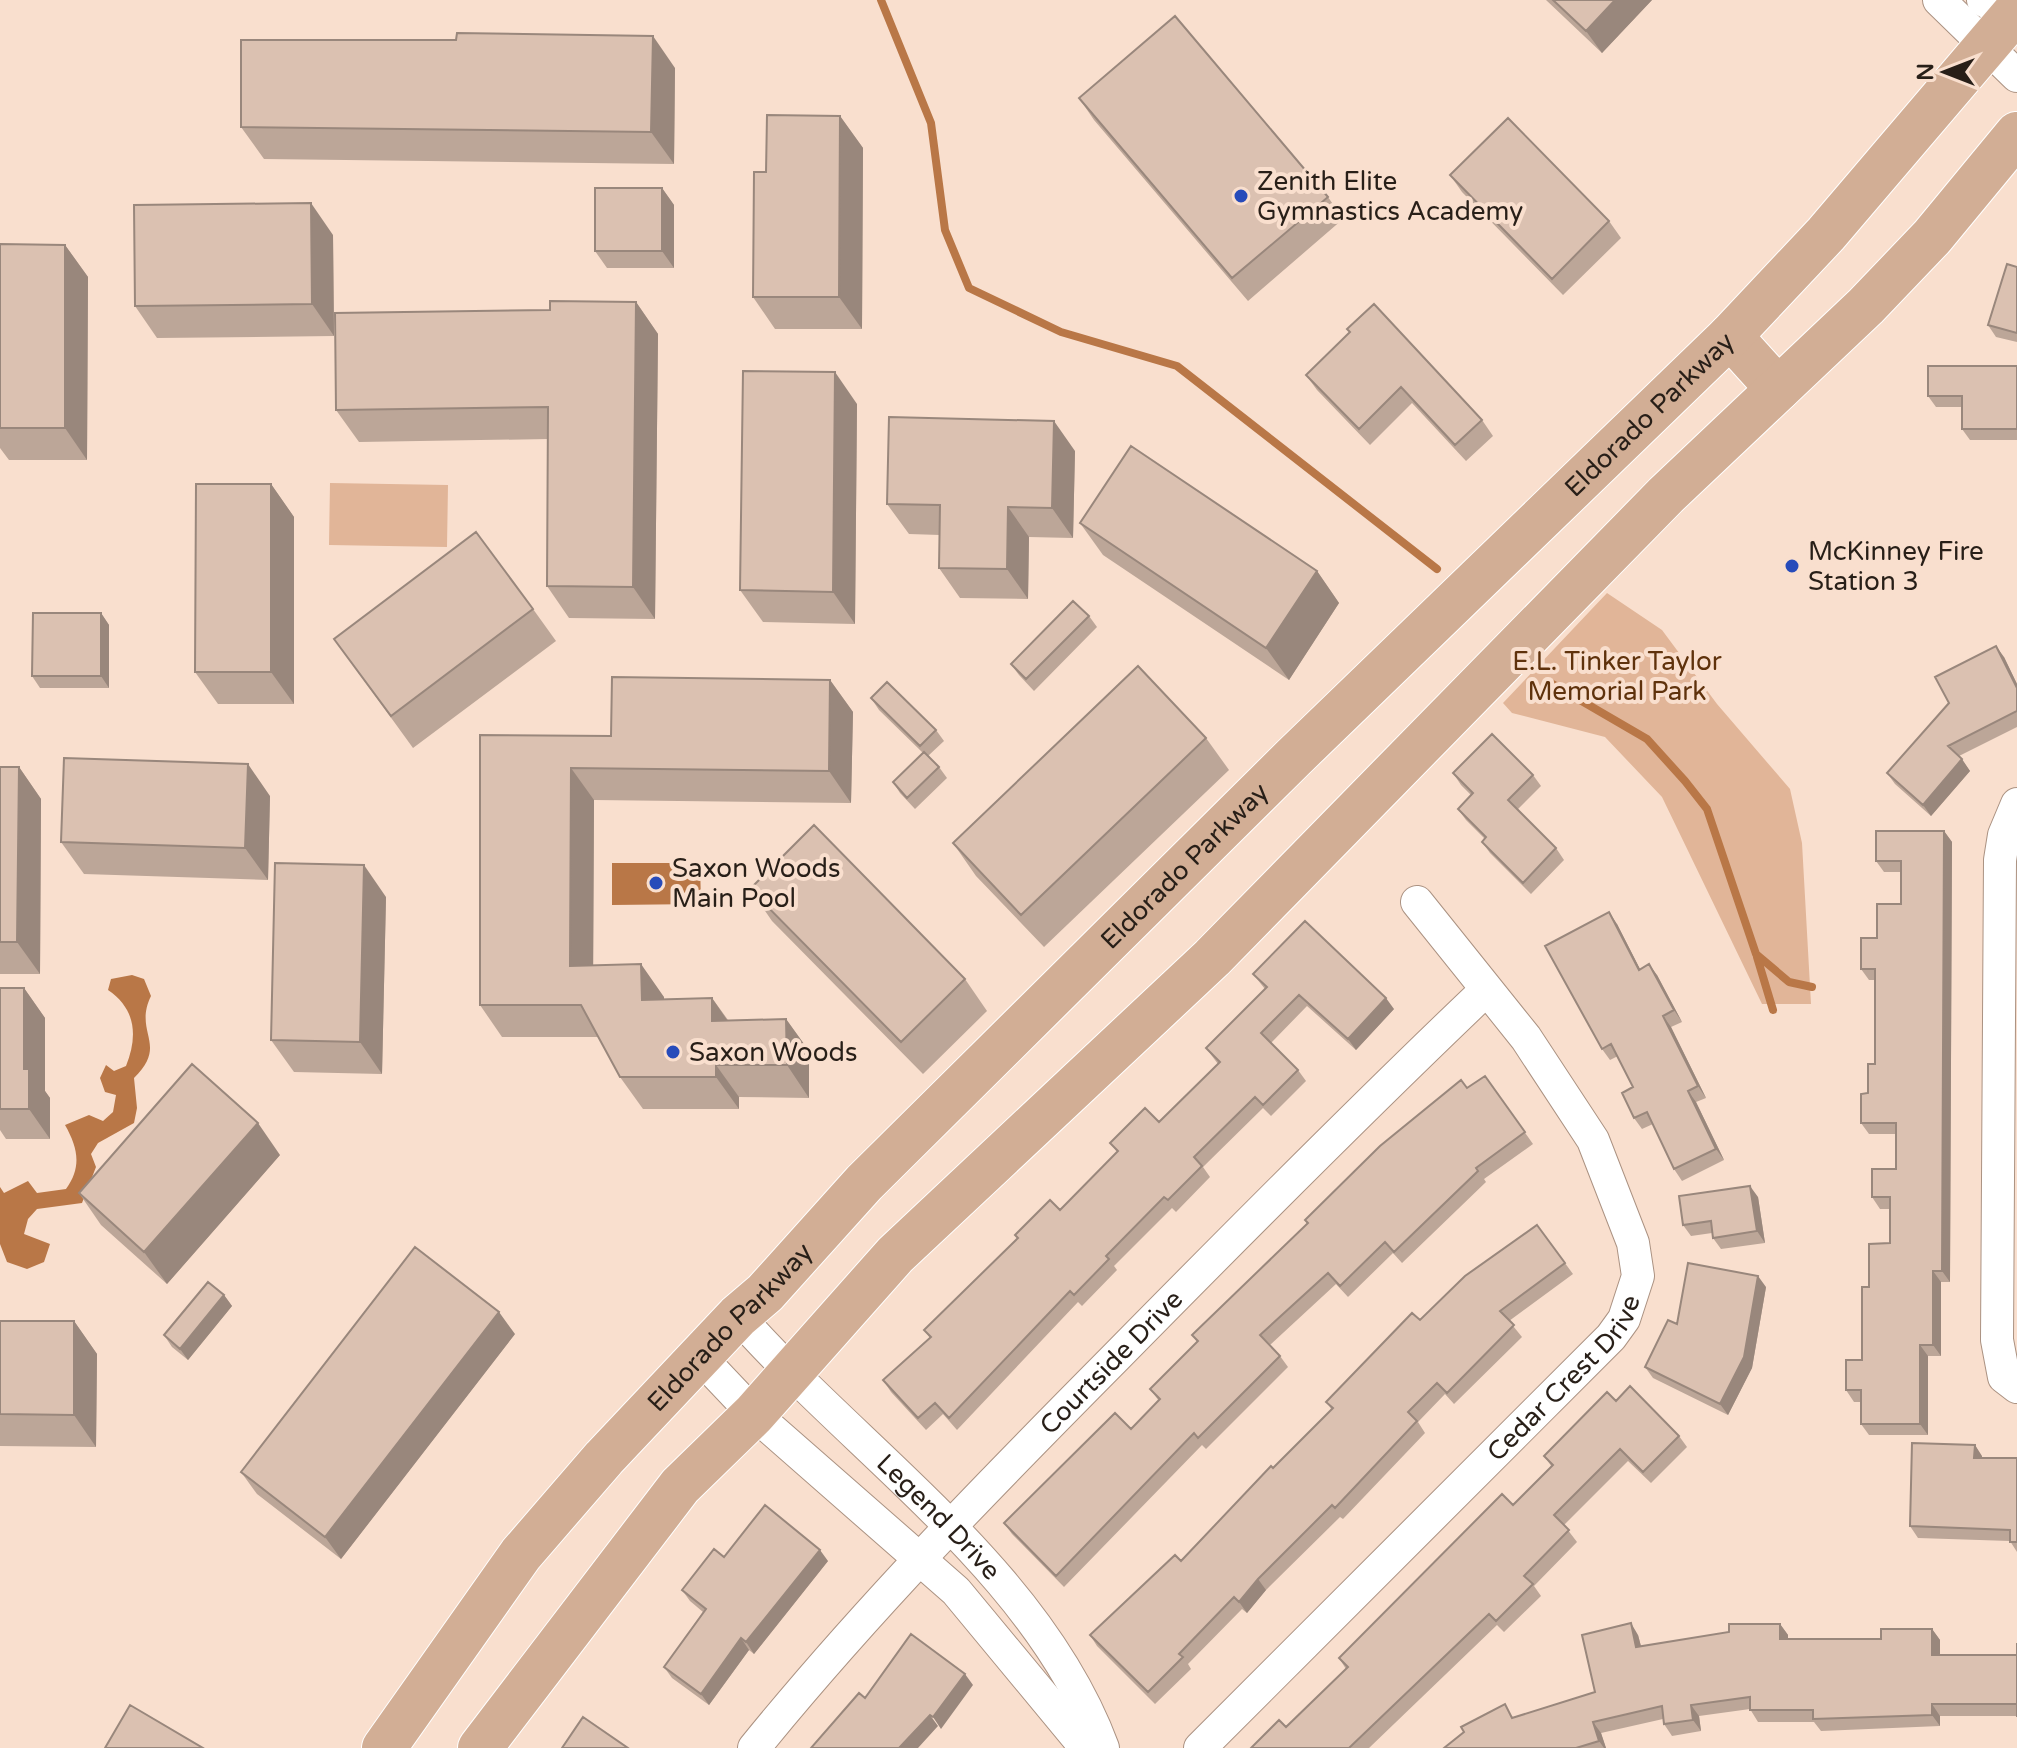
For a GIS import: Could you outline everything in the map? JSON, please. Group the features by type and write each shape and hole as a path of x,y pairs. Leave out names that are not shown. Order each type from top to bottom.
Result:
{"main road":[{"name":"Eldorado Parkway","path":"384,1748 521,1554 604,1458 738,1316 765,1293 864,1183 1282,769 1730,336 1826,234 2002,62 2008,11"},
{"path":"480,1748 680,1486 754,1414 895,1255 1212,958 1666,495 1866,306 1932,237 2017,134"},
{"path":"1730,336 1778,389"}],"street":[{"path":"1939,0 2002,62"},
{"path":"2017,804 2004,835 2000,860 1997,1340 2004,1377 2017,1387"},
{"name":"Cedar Crest Drive","path":"1200,1748 1611,1337 1624,1319 1633,1296 1638,1276 1633,1243 1593,1140 1526,1038 1417,902"},
{"name":"Courtside Drive","path":"754,1748 813,1675 949,1524 1357,1112 1486,990"},
{"name":"Legend Drive","path":"738,1316 790,1375 949,1524 1009,1590 1049,1645 1090,1713 1103,1748"},
{"name":"Legend Drive","path":"700,1357 754,1414 956,1591 1086,1748"}],"green space":[{"path":"330,483 448,485 447,547 329,545"},
{"name":"E.L. Tinker Taylor Memorial Park","path":"1607,593 1662,630 1717,704 1790,789 1802,843 1811,1004 1762,1004 1662,797 1605,737 1512,713 1503,703"}],"shaded area":[{"name":"Saxon Woods Main Pool","path":"612,863 700,863 701,904 612,905"},
{"path":"132,975 144,979 151,996 146,1020 149,1056 134,1078 137,1108 134,1123 98,1143 91,1154 96,1167 82,1203 37,1209 28,1219 24,1234 50,1244 44,1262 27,1269 7,1262 0,1244 0,1187 4,1193 28,1181 37,1193 66,1189 74,1173 76,1157 65,1125 89,1115 103,1121 113,1112 116,1095 105,1092 100,1078 106,1065 114,1071 126,1066 133,1034 129,1014 108,990 111,979"}],"building":[{"path":"1553,0 1615,0 1586,31"},
{"path":"1175,16 1328,197 1232,278 1079,98"},
{"path":"457,33 653,36 651,132 241,127 241,40 456,40"},
{"path":"767,115 840,116 839,297 753,297 754,172 766,172"},
{"path":"1508,118 1609,221 1552,279 1450,175"},
{"path":"595,188 662,188 662,251 595,251"},
{"path":"311,203 312,304 135,306 134,205"},
{"path":"0,244 65,245 65,428 0,428"},
{"path":"2007,264 2017,267 2017,333 1988,325"},
{"path":"550,301 636,302 633,587 547,586 548,407 336,410 335,313 550,310"},
{"path":"1374,304 1482,420 1455,445 1401,387 1359,429 1306,375"},
{"path":"1928,366 2017,366 2017,429 1962,429 1962,396 1928,396"},
{"path":"743,371 835,372 833,592 740,590"},
{"path":"889,417 1054,421 1052,508 1008,507 1007,569 939,568 940,505 887,504"},
{"path":"1131,446 1317,571 1266,648 1080,523"},
{"path":"196,484 271,484 271,672 195,672"},
{"path":"476,532 533,609 391,716 334,639"},
{"path":"1073,601 1089,616 1026,679 1011,664"},
{"path":"33,613 101,613 101,676 32,676"},
{"path":"1996,646 2017,688 2017,711 1948,746 1962,759 1923,805 1887,773 1949,703 1935,677"},
{"path":"1138,666 1206,738 1021,915 953,843"},
{"path":"612,677 830,680 829,771 571,768 570,966 641,964 642,1000 712,998 712,1021 786,1019 787,1065 716,1065 716,1077 620,1077 581,1005 480,1005 480,735 611,736"},
{"path":"887,682 936,730 920,746 871,698"},
{"path":"1492,734 1533,775 1508,800 1556,848 1523,883 1482,842 1486,837 1458,809 1473,793 1453,773"},
{"path":"924,752 939,767 907,798 893,782"},
{"path":"64,758 248,764 245,848 61,842"},
{"path":"0,767 19,767 17,942 0,942"},
{"path":"814,825 965,979 901,1042 750,889"},
{"path":"1876,831 1944,831 1942,1271 1933,1271 1933,1345 1920,1345 1920,1424 1861,1424 1861,1390 1846,1390 1846,1360 1862,1360 1862,1287 1869,1287 1869,1244 1890,1243 1890,1197 1872,1197 1872,1169 1896,1169 1896,1123 1861,1123 1861,1094 1868,1093 1868,1064 1875,1064 1875,969 1861,969 1861,938 1877,938 1877,904 1901,904 1901,861 1876,861"},
{"path":"275,863 364,865 360,1042 271,1040"},
{"path":"1609,912 1639,970 1649,964 1674,1010 1663,1016 1698,1086 1688,1091 1716,1149 1674,1169 1647,1112 1634,1118 1622,1093 1633,1087 1611,1044 1602,1049 1545,946"},
{"path":"1305,921 1386,998 1348,1039 1299,995 1261,1033 1298,1070 1263,1105 1255,1097 1194,1157 1202,1166 1168,1200 1164,1197 1106,1256 1109,1259 1074,1295 1070,1291 949,1418 935,1403 918,1418 883,1380 931,1337 924,1330 1018,1238 1015,1235 1050,1200 1060,1210 1118,1151 1110,1143 1145,1108 1159,1122 1220,1062 1206,1048 1267,987 1253,974"},
{"path":"0,988 24,988 24,1069 29,1069 29,1109 0,1109"},
{"path":"192,1064 258,1123 144,1252 79,1193"},
{"path":"1485,1076 1525,1132 1476,1168 1478,1171 1394,1252 1385,1242 1340,1286 1328,1273 1260,1335 1280,1356 1198,1438 1194,1433 1056,1576 1004,1523 1115,1413 1131,1429 1160,1399 1150,1389 1198,1341 1192,1335 1308,1223 1305,1220 1380,1146 1461,1080 1467,1088"},
{"path":"1750,1186 1757,1231 1713,1238 1711,1221 1683,1225 1679,1196"},
{"path":"1537,1225 1565,1263 1500,1311 1514,1325 1447,1393 1437,1383 1408,1412 1417,1421 1335,1508 1332,1505 1258,1579 1239,1602 1234,1597 1179,1654 1183,1657 1148,1692 1090,1635 1175,1555 1181,1561 1271,1466 1273,1468 1333,1408 1326,1402 1412,1313 1420,1320 1465,1276"},
{"path":"415,1247 499,1312 325,1537 241,1472"},
{"path":"1688,1263 1758,1276 1744,1357 1720,1404 1645,1367 1668,1320 1677,1324"},
{"path":"208,1282 224,1295 180,1349 164,1335"},
{"path":"0,1321 74,1321 74,1415 0,1414"},
{"path":"1630,1386 1679,1436 1643,1472 1620,1449 1554,1515 1569,1530 1524,1576 1533,1584 1496,1621 1489,1614 1349,1748 1251,1748 1279,1720 1286,1727 1348,1667 1339,1658 1502,1494 1513,1505 1553,1465 1544,1456 1607,1392 1616,1401"},
{"path":"1912,1443 1975,1445 1974,1458 2017,1458 2017,1542 2010,1542 2010,1530 1910,1526"},
{"path":"765,1505 820,1550 746,1642 741,1638 701,1694 664,1667 706,1609 682,1590 714,1549 724,1557"},
{"path":"1631,1623 1636,1647 1729,1632 1729,1624 1780,1624 1780,1639 1881,1639 1881,1629 1932,1629 1932,1655 2017,1655 2017,1704 1932,1704 1932,1715 1813,1719 1813,1710 1750,1710 1750,1697 1691,1705 1693,1720 1664,1724 1662,1706 1593,1722 1599,1741 1576,1748 1444,1748 1464,1732 1461,1727 1505,1704 1512,1718 1595,1692 1582,1635"},
{"path":"911,1634 965,1674 933,1717 930,1715 899,1748 811,1748 859,1693 865,1698"},
{"path":"130,1705 203,1748 105,1748"},
{"path":"583,1717 628,1748 562,1748"}],"waterway":[{"path":"881,0 931,123 945,230 969,288 1061,332 1177,366 1437,569"},
{"path":"1549,682 1647,739 1685,781 1707,809 1756,954 1789,982 1812,987"},
{"path":"1757,957 1773,1010"}],"place":[{"name":"Zenith Elite Gymnastics Academy","path":"1241,196"},
{"name":"McKinney Fire Station 3","path":"1792,566"},
{"name":"Saxon Woods Main Pool","path":"656,883"},
{"name":"Saxon Woods","path":"673,1052"}]}
